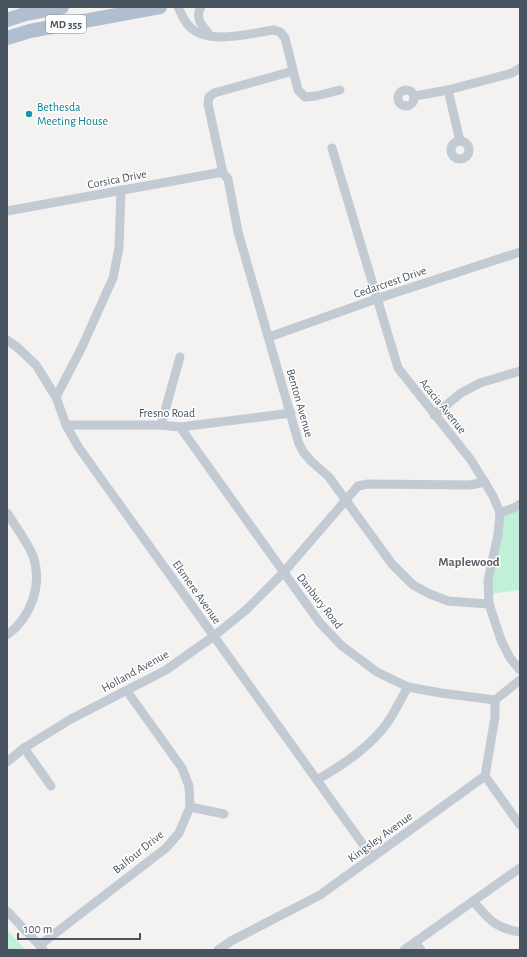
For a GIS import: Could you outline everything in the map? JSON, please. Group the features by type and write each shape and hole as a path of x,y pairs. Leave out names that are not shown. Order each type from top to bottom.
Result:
{"main road":[{"name":"MD 355","path":"7,20 25,14 62,7"},
{"name":"MD 355","path":"7,38 130,10 160,7"}],"street":[{"path":"178,7 189,26 196,31 210,36 220,37 274,30 280,32 285,38 298,90 305,97 340,90"},
{"path":"201,7 198,12 199,22 210,36"},
{"path":"414,96 448,90 512,73 520,68"},
{"name":"Benton Avenue","path":"293,71 214,93 209,97 208,104 238,232 299,444 311,461 329,477 392,564 413,585 448,601 489,604"},
{"path":"448,90 460,141"},
{"name":"Acacia Avenue","path":"332,148 376,299 398,368 471,460 493,496 500,513 498,535 488,580 489,604 501,640 510,658 520,670"},
{"name":"Corsica Drive","path":"7,211 217,173 226,176"},
{"path":"56,397 82,347 113,278 119,248 121,190"},
{"name":"Cedarcrest Drive","path":"268,337 376,299 520,252"},
{"name":"Elsmere Avenue","path":"7,340 17,347 36,365 56,397 66,425 79,448 372,857"},
{"path":"161,426 180,357"},
{"path":"434,415 461,393 480,383 520,370"},
{"name":"Fresno Road","path":"66,425 161,426 180,428 290,413"},
{"name":"Danbury Road","path":"180,428 320,623 342,646 377,672 408,687 495,700"},
{"path":"347,501 358,486 368,484 470,485 485,482"},
{"name":"Holland Avenue","path":"7,762 24,748 71,719 166,670 214,636 246,610 283,573 332,515 347,501"},
{"path":"500,513 520,504"},
{"path":"7,514 29,547 33,556 37,575 36,589 32,604 17,628 7,635"},
{"path":"520,680 495,700 495,717 485,776 520,825"},
{"path":"317,780 345,763 372,740 389,719 408,687"},
{"name":"Balfour Drive","path":"42,948 166,848 179,834 190,808 188,786 182,768 127,691"},
{"path":"24,748 51,786"},
{"name":"Kingsley Avenue","path":"218,950 231,941 320,895 485,776"},
{"path":"190,808 224,814"},
{"path":"404,950 520,868"},
{"path":"472,901 490,921 508,930 520,932"},
{"path":"7,911 42,948"},
{"path":"416,942 421,950"}],"green space":[{"path":"520,504 520,590 489,594 500,513"},
{"path":"7,930 26,950 7,950"}],"place":[{"name":"Bethesda Meeting House","path":"29,114"}],"district":[{"name":"Maplewood","path":"469,561"}]}
